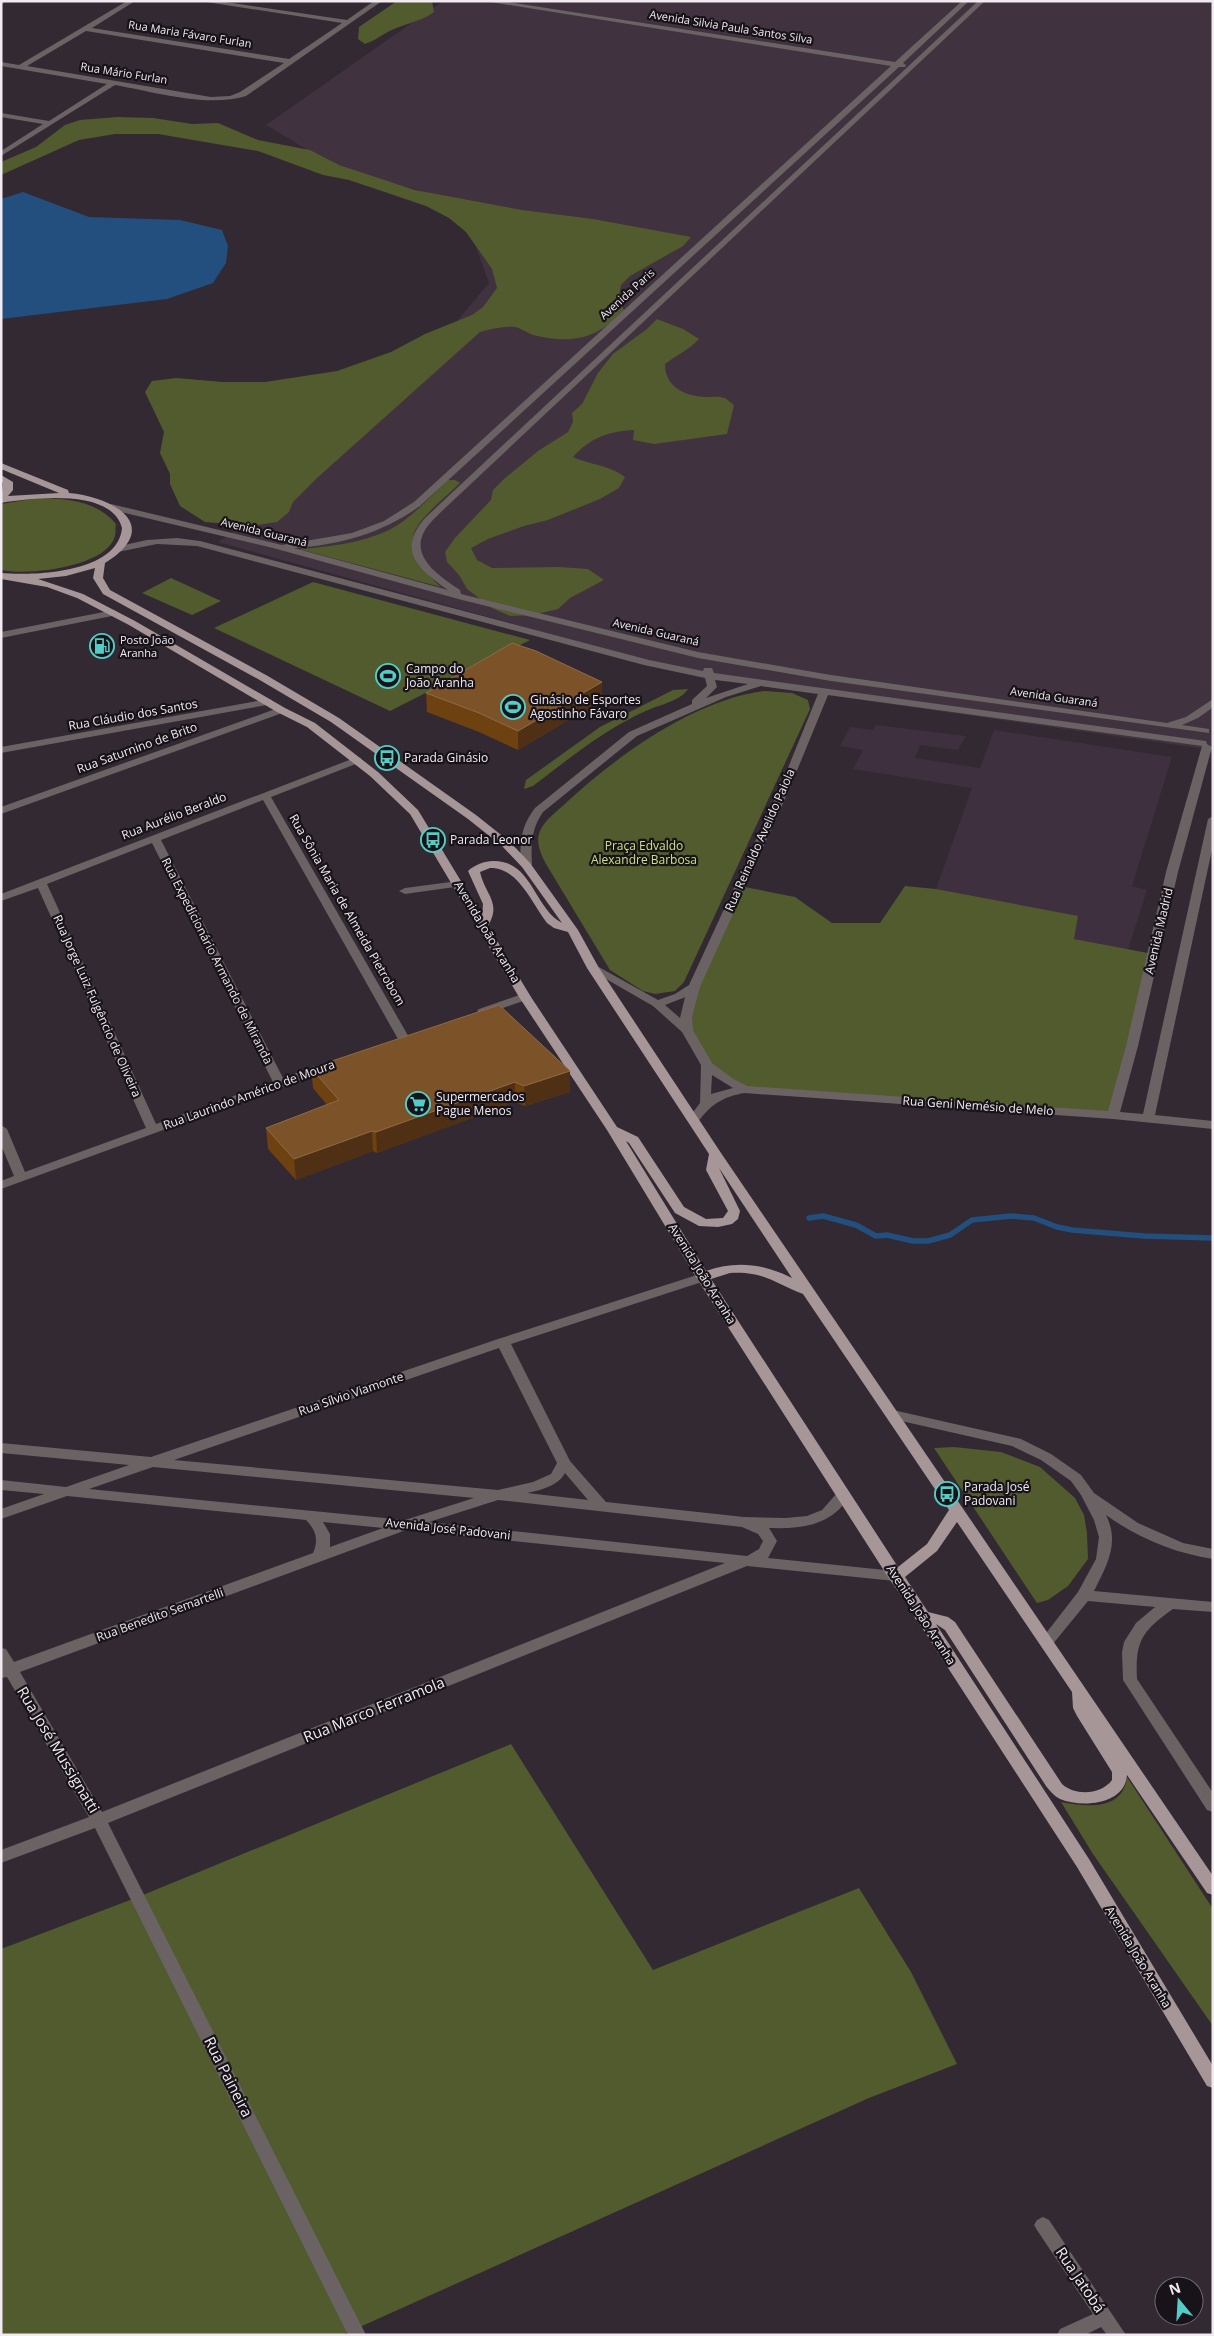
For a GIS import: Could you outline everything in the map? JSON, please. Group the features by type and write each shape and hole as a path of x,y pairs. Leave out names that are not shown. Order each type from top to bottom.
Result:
{"main road":[{"path":"1,466 74,496"},
{"path":"1,478 8,482 8,490 1,500"},
{"path":"1,500 25,496 74,496 95,500 111,507 122,516 127,527 126,538 118,549 100,562 78,570 52,576 1,576"},
{"path":"100,562 98,578 106,592 262,677 327,715 472,817 506,844 526,865 572,930 593,968 694,1119 715,1154 1047,1641 1213,1889"},
{"name":"Avenida João Aranha","path":"13,577 71,592 114,613 281,710 311,725 391,788 414,812 482,927 613,1130 703,1277 842,1495 1083,1863 1213,2081"},
{"path":"482,927 489,918 490,905 475,878 474,871 490,864 502,865 515,870 552,922 572,930"},
{"path":"613,1130 634,1140 679,1210 704,1223 726,1221 733,1216 734,1211 712,1170 715,1154"},
{"path":"703,1277 726,1268 754,1269 787,1280 810,1293"},
{"path":"895,1576 926,1556 942,1538 957,1509"},
{"path":"920,1615 944,1621 950,1626 1051,1782 1066,1795 1085,1797 1108,1793 1121,1780 1120,1772 1081,1708 1079,1689"}],"street":[{"path":"20,67 132,1"},
{"path":"203,1 348,22"},
{"path":"291,62 379,1"},
{"name":"Avenida Silvia Paula Santos Silva","path":"487,1 912,67"},
{"name":"Avenida Paris","path":"275,546 321,544 358,536 385,526 404,514 966,1"},
{"path":"465,598 440,581 421,560 416,547 418,534 439,509 982,1"},
{"name":"Rua Maria Fávaro Furlan","path":"86,29 291,62"},
{"name":"Rua Mário Furlan","path":"1,64 211,99 231,98 244,94 291,62"},
{"path":"1,154 114,83"},
{"path":"1,115 50,123"},
{"path":"662,280 680,283"},
{"name":"Avenida Guaraná","path":"111,507 275,546 465,598 698,655 831,678 1209,730"},
{"path":"118,549 139,543 170,540 197,543 648,662 711,676 1207,746"},
{"path":"1,635 114,613"},
{"path":"686,710 712,687 711,676 698,655"},
{"path":"526,865 526,836 531,821 539,810 633,734 736,690 762,684"},
{"name":"Rua Reinaldo Avelido Paiola","path":"688,1030 686,1017 694,988 784,790 824,692"},
{"name":"Rua Cláudio dos Santos","path":"1,750 268,702"},
{"path":"1129,720 1168,723 1185,722 1195,717 1213,702"},
{"name":"Rua Saturnino de Brito","path":"1,811 281,710"},
{"path":"200,715 222,731"},
{"name":"Avenida Madrid","path":"1113,1115 1132,1046 1172,872 1207,746 1200,737 1209,730"},
{"name":"Rua Aurélio Beraldo","path":"1,898 357,760"},
{"name":"Rua Sônia Maria de Almeida Pietrobom","path":"265,795 404,1039"},
{"path":"1148,1118 1213,819"},
{"name":"Rua Expedicionário Armando de Miranda","path":"155,838 280,1084"},
{"name":"Rua Jorge Luiz Fulgêncio de Oliveira","path":"41,883 153,1130"},
{"path":"406,891 458,884"},
{"name":"Rua Geni Nemésio de Melo","path":"593,968 657,1004 688,1030 707,1065 728,1081 744,1089"},
{"path":"657,1004 694,988"},
{"path":"470,1016 526,996"},
{"name":"Rua Laurindo Américo de Moura","path":"1,1185 342,1061"},
{"path":"694,1119 705,1102 707,1065"},
{"name":"Rua Geni Nemésio de Melo","path":"705,1102 724,1094 744,1089 1113,1115 1213,1125"},
{"path":"1,1129 21,1178"},
{"name":"Rua Sílvio Viamonte","path":"1,1514 502,1342 703,1277"},
{"path":"502,1342 564,1463 602,1507"},
{"path":"893,1415 1016,1442 1046,1457 1076,1478 1087,1493 1101,1520 1106,1537 1104,1559 1084,1595 1047,1641"},
{"path":"1,1448 498,1495 744,1522 780,1523 805,1520 828,1512 842,1495"},
{"path":"498,1495 537,1486 556,1476 564,1463"},
{"name":"Avenida José Padovani","path":"1,1485 405,1524 895,1576"},
{"path":"1087,1493 1115,1515 1148,1534 1174,1546 1213,1554"},
{"name":"Rua Benedito Semartelli","path":"6,1672 405,1524 498,1495"},
{"path":"310,1515 322,1528 324,1536 324,1544 319,1556"},
{"name":"Rua Marco Ferramola","path":"1,1857 100,1820 745,1561 758,1559 768,1551 770,1541 763,1530 744,1522"},
{"path":"1084,1595 1213,1607"},
{"path":"1170,1603 1140,1625 1132,1640 1127,1659 1130,1680 1213,1806"},
{"name":"Rua José Mussignatti","path":"1,1653 6,1672 100,1820"},
{"name":"Rua Paineira","path":"100,1820 357,2335"},
{"name":"Rua Jatobá","path":"1043,2225 1117,2335"},
{"path":"1066,2335 1104,2317"}],"shaded area":[{"path":"443,1 1213,1 1213,750 762,686 686,672 218,542 334,463 384,408 489,283 459,201 389,182 328,162 266,125"},
{"path":"876,725 966,736 958,750 920,745 915,758 980,768 994,730 1172,757 1132,886 1147,890 1128,950 1073,939 1078,917 936,889 972,788 853,769 863,750 840,746 850,727 873,730"}],"green space":[{"path":"397,1 432,1 434,12 365,44 358,39 359,27"},
{"path":"117,117 153,118 192,124 218,123 258,140 310,150 339,165 415,190 522,210 593,219 691,237 683,246 630,276 621,285 618,301 624,310 604,328 593,333 583,337 559,339 533,335 515,327 502,327 480,332 316,479 293,502 289,512 277,522 251,526 205,522 180,506 170,484 170,474 160,453 164,432 145,392 152,381 176,378 223,382 265,382 337,371 391,352 425,334 472,315 483,307 497,288 492,269 466,232 449,218 426,206 349,180 323,175 258,151 158,134 115,134 79,140 1,175 1,162 36,147 65,125 80,120"},
{"path":"657,319 683,329 699,339 665,364 668,379 678,389 690,395 723,397 734,405 727,434 654,444 633,440 634,430 608,434 593,440 579,450 573,457 619,473 625,477 619,488 600,499 548,520 524,526 488,539 471,548 477,560 492,568 559,567 588,569 604,580 570,598 558,609 533,615 510,616 492,608 467,589 459,575 447,562 445,552 455,538 491,500 493,490 504,479 538,451 568,432 573,422 572,413 582,404 598,373 613,354 647,329"},
{"path":"448,480 455,480 460,483 421,521 414,532 412,544 415,556 441,587 299,549 345,544 389,530 413,514"},
{"path":"38,498 80,502 90,505 108,516 116,524 115,536 109,547 83,562 65,567 29,572 1,570 1,504"},
{"path":"171,578 221,601 192,615 142,593"},
{"name":"Campo do João Aranha","path":"313,582 530,640 390,711 214,628"},
{"path":"688,689 676,699 648,710 618,726 589,744 533,786 524,789 526,780 600,727 673,690"},
{"name":"Praça Edvaldo Alexandre Barbosa","path":"765,691 792,693 808,700 810,709 684,982 675,991 655,994 643,991 610,970 546,864 538,844 540,831 549,819 588,783 634,748 659,732 712,705 739,696"},
{"path":"740,886 795,897 832,923 880,923 905,886 936,889 1078,916 1074,939 1153,954 1113,1115 744,1089 707,1065 687,1030 691,999"},
{"path":"954,1447 1001,1452 1040,1467 1075,1498 1084,1515 1088,1559 1068,1586 1048,1600 1037,1603 934,1448"},
{"path":"511,1744 653,1970 859,1888 911,1972 957,2064 869,2098 342,2335 1,2335 1,1949 138,1897"},
{"path":"1127,1777 1213,1909 1213,2026 1093,1854 1061,1802 1092,1805 1111,1801 1119,1796 1124,1788"}],"water":[{"path":"23,192 89,217 180,220 222,230 228,246 226,263 213,283 167,299 1,319 1,199"}],"building":[{"name":"Ginásio de Esportes Agostinho Fávaro","path":"512,643 536,651 602,682 518,731 479,713 426,693"},
{"name":"Supermercados Pague Menos","path":"499,1005 570,1071 524,1086 515,1082 294,1159 266,1128 339,1100 311,1068"}],"waterway":[{"path":"809,1218 823,1216 856,1225 876,1236 887,1235 913,1241 928,1241 950,1235 972,1220 1011,1216 1034,1218 1057,1227 1072,1230 1144,1236 1213,1238"}],"place":[{"name":"Posto João Aranha","path":"102,646"},
{"name":"Campo do João Aranha","path":"388,676"},
{"name":"Ginásio de Esportes Agostinho Fávaro","path":"513,707"},
{"name":"Parada Ginásio","path":"387,758"},
{"name":"Parada Leonor","path":"433,840"},
{"name":"Supermercados Pague Menos","path":"418,1104"},
{"name":"Parada José Padovani","path":"947,1494"}]}
